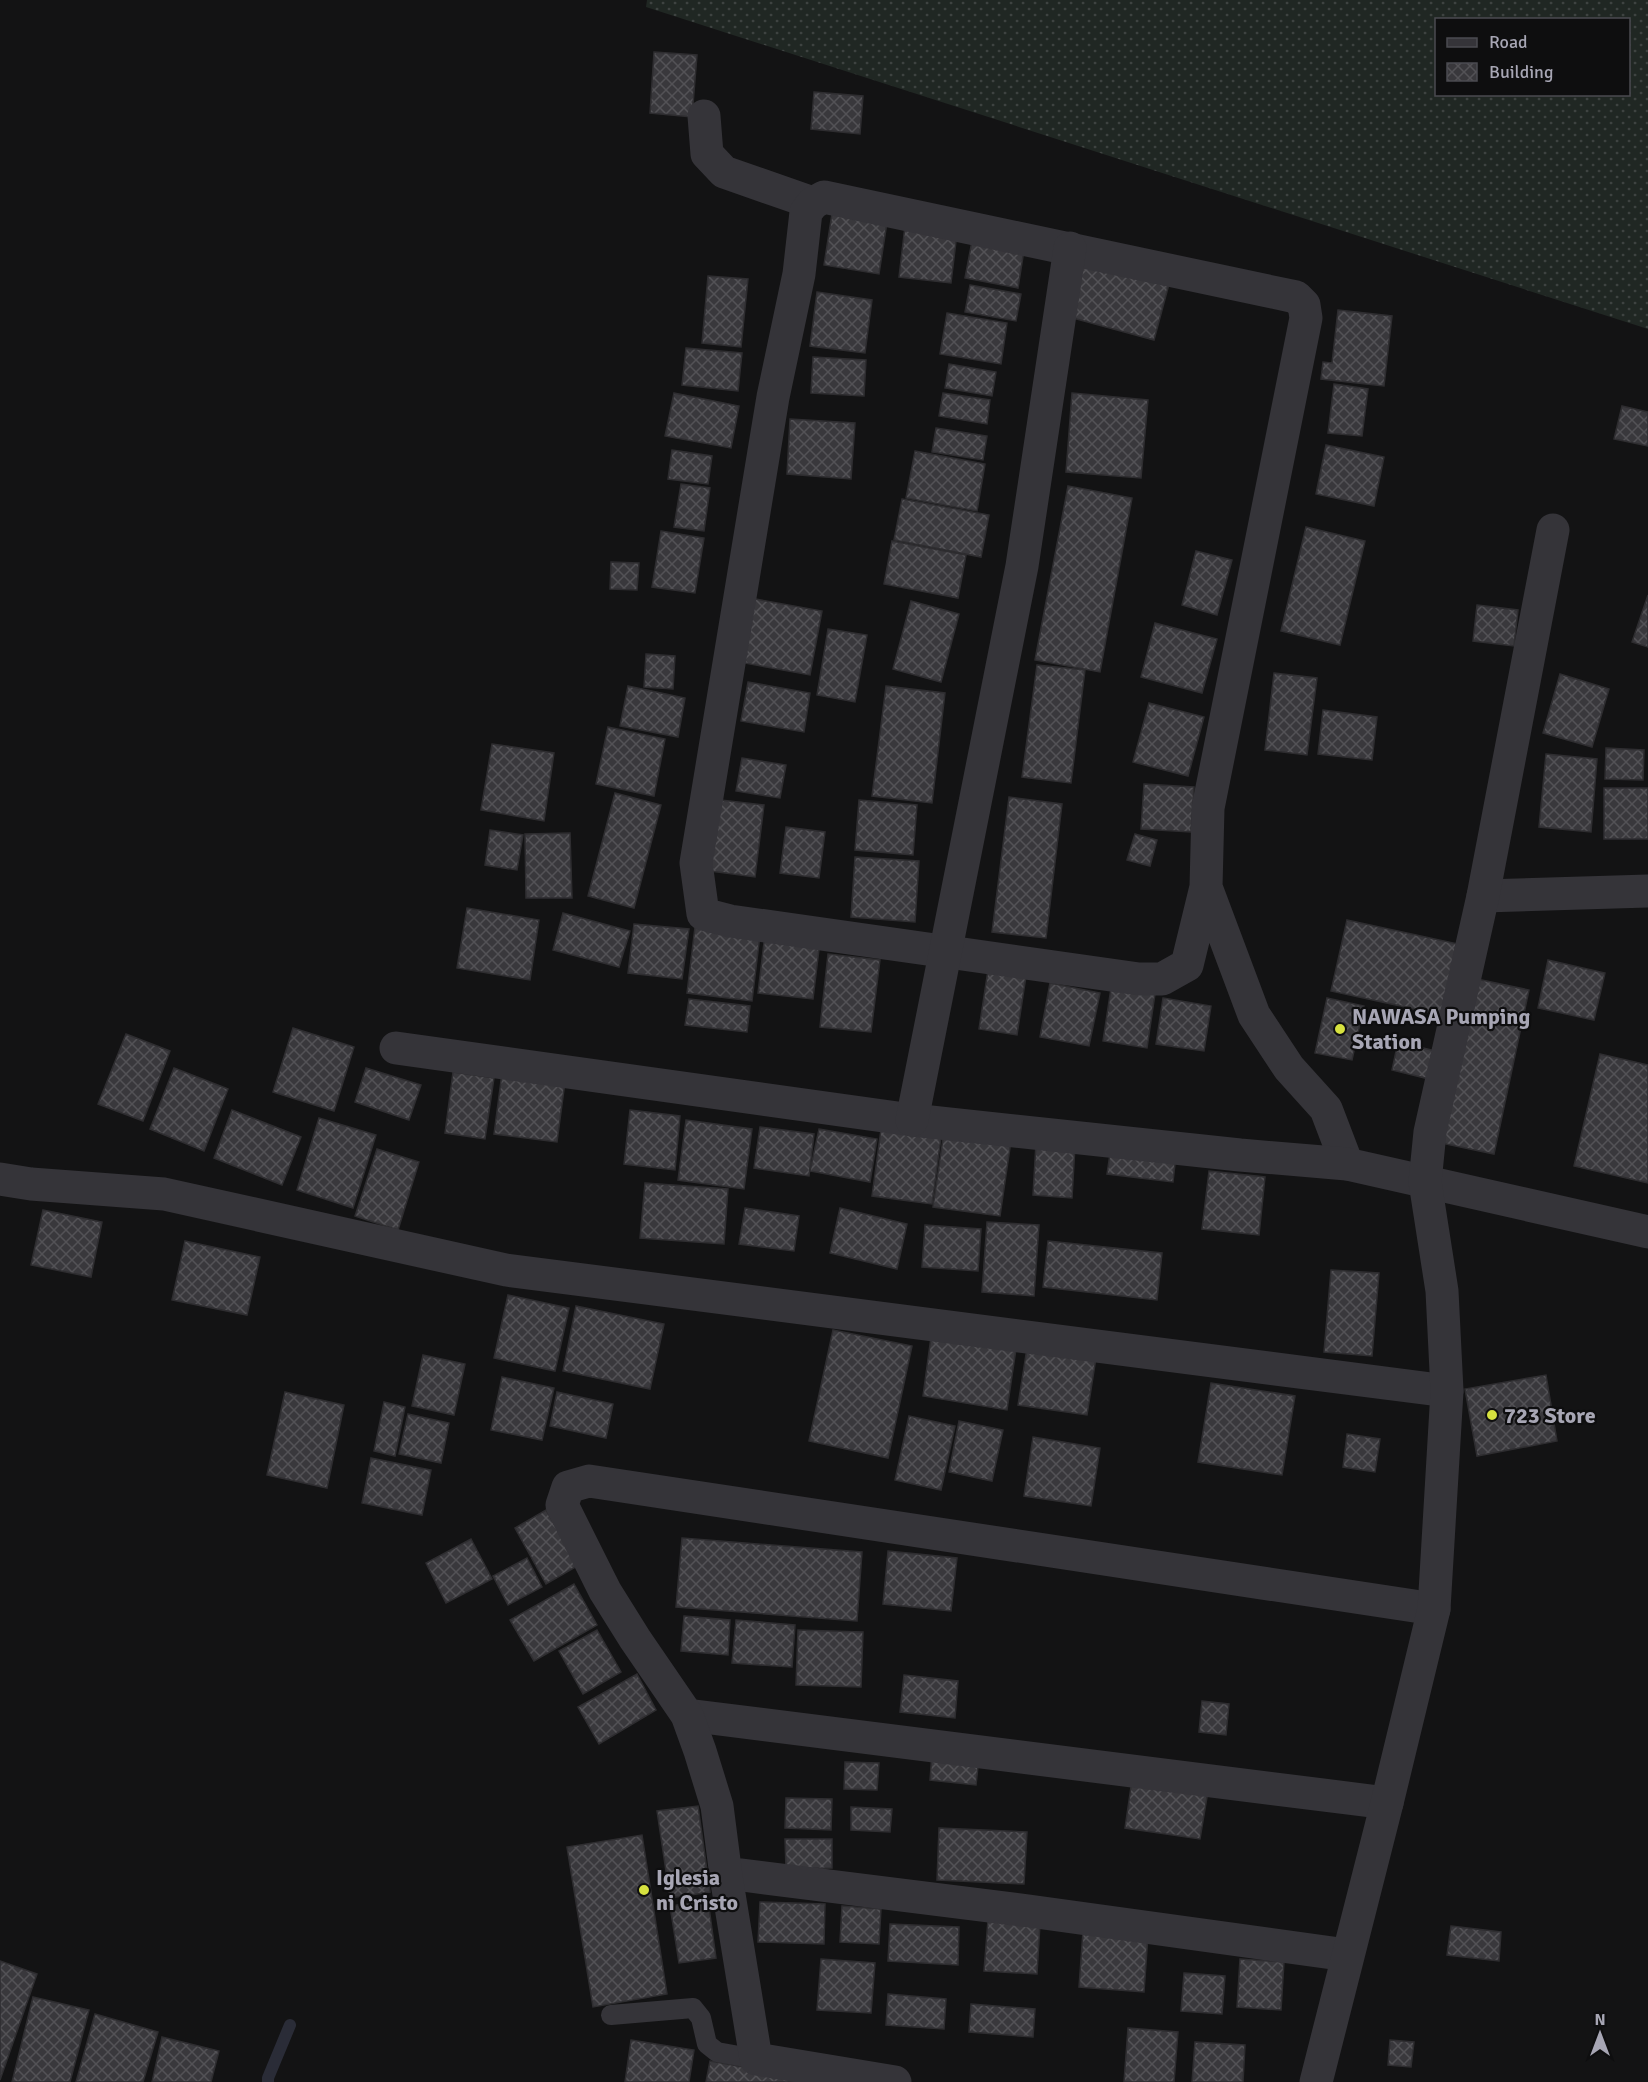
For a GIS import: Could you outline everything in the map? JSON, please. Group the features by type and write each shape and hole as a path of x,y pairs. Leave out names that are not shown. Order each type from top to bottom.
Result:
{"street":[{"path":"704,116 707,154 724,172 813,203"},
{"path":"824,197 1070,248 1296,297 1304,305 1306,318 1208,808 1206,887 1187,965 1162,980 1139,979 730,921 703,914 696,863 773,397 799,274 806,212 813,203 824,197"},
{"path":"912,1120 1022,566 1070,248"},
{"path":"1316,2082 1434,1609 1447,1391 1442,1292 1425,1182 1430,1132 1483,896 1553,530"},
{"path":"1206,887 1254,1015 1288,1068 1326,1109 1347,1164"},
{"path":"1483,896 1648,891"},
{"path":"396,1048 912,1120 1228,1154 1347,1164 1648,1232"},
{"path":"0,1179 31,1184 164,1194 506,1270 1447,1391"},
{"path":"896,2082 756,2059 717,1806 687,1715 635,1640 605,1591 562,1505 568,1487 589,1481 1434,1609"},
{"path":"687,1715 1387,1803"},
{"path":"726,1876 742,1875 776,1879 1347,1955"}],"lane":[{"path":"611,2015 693,2008 701,2018 707,2044 717,2052 756,2059"}],"shaded area":[{"path":"647,0 1648,0 1648,329 646,7"}],"building":[{"path":"654,52 697,55 692,117 650,113"},
{"path":"814,92 863,96 860,134 811,129"},
{"path":"833,207 888,216 879,274 824,265"},
{"path":"905,226 957,233 951,283 899,277"},
{"path":"972,241 1024,250 1018,288 965,278"},
{"path":"1084,261 1169,284 1154,340 1069,317"},
{"path":"708,276 748,279 741,347 702,343"},
{"path":"970,285 1021,294 1016,321 965,312"},
{"path":"817,292 872,300 865,353 810,346"},
{"path":"1338,310 1392,316 1384,386 1321,379 1323,362 1332,363"},
{"path":"947,313 1007,323 1001,364 940,354"},
{"path":"686,348 742,353 738,391 682,385"},
{"path":"813,357 866,360 864,396 811,393"},
{"path":"949,364 996,372 992,396 945,388"},
{"path":"1334,384 1368,389 1362,436 1328,433"},
{"path":"674,393 739,406 731,448 665,436"},
{"path":"943,393 990,400 987,424 939,416"},
{"path":"1072,393 1148,400 1141,478 1066,472"},
{"path":"1622,406 1648,412 1648,446 1614,439"},
{"path":"790,419 855,423 851,479 787,474"},
{"path":"936,428 987,436 983,460 932,452"},
{"path":"1326,445 1384,457 1374,506 1316,494"},
{"path":"672,450 712,456 708,484 668,479"},
{"path":"915,451 985,464 977,511 906,498"},
{"path":"681,484 710,488 704,531 674,527"},
{"path":"1068,486 1132,498 1100,672 1035,660"},
{"path":"902,499 989,515 981,557 894,540"},
{"path":"1306,527 1365,541 1340,645 1281,631"},
{"path":"661,531 704,538 695,593 652,587"},
{"path":"892,541 966,555 958,598 884,584"},
{"path":"1196,551 1232,560 1217,615 1182,605"},
{"path":"611,562 639,563 637,590 610,589"},
{"path":"1648,595 1648,647 1632,642"},
{"path":"750,598 822,611 810,675 739,662"},
{"path":"911,601 959,614 941,682 893,669"},
{"path":"1477,605 1518,610 1514,646 1473,641"},
{"path":"1155,623 1217,639 1202,693 1141,677"},
{"path":"828,629 867,635 855,702 817,695"},
{"path":"646,654 675,656 673,689 644,687"},
{"path":"1037,665 1085,670 1071,783 1022,777"},
{"path":"1274,673 1317,678 1307,755 1265,750"},
{"path":"1560,674 1609,689 1592,747 1543,733"},
{"path":"748,682 810,693 804,732 741,721"},
{"path":"628,686 685,698 678,737 620,726"},
{"path":"886,686 945,693 932,803 872,796"},
{"path":"1149,703 1204,717 1188,776 1133,762"},
{"path":"1323,710 1377,717 1372,760 1318,754"},
{"path":"608,727 665,739 654,796 596,784"},
{"path":"492,744 554,753 544,821 481,810"},
{"path":"1606,748 1644,750 1643,780 1605,779"},
{"path":"1546,754 1597,759 1591,832 1539,827"},
{"path":"742,758 786,765 780,798 736,791"},
{"path":"1144,784 1194,787 1191,832 1141,829"},
{"path":"1604,788 1648,788 1648,839 1604,839"},
{"path":"615,793 661,805 634,908 588,896"},
{"path":"1009,797 1062,804 1046,938 992,932"},
{"path":"712,799 764,805 755,877 703,870"},
{"path":"859,800 917,805 913,855 855,850"},
{"path":"786,827 825,832 819,878 780,873"},
{"path":"490,830 523,835 517,870 485,865"},
{"path":"570,833 572,898 526,898 525,834"},
{"path":"1135,834 1157,840 1150,866 1127,860"},
{"path":"855,857 919,861 915,922 851,917"},
{"path":"467,908 539,920 530,980 457,968"},
{"path":"563,913 630,931 619,967 553,950"},
{"path":"1347,920 1458,944 1442,1015 1331,991"},
{"path":"634,924 689,929 682,979 628,973"},
{"path":"695,927 760,935 752,1001 687,993"},
{"path":"765,934 820,941 813,999 758,993"},
{"path":"828,954 880,960 871,1032 820,1027"},
{"path":"1548,960 1605,973 1594,1020 1538,1008"},
{"path":"988,970 1026,976 1017,1035 979,1029"},
{"path":"1477,979 1529,990 1494,1154 1441,1143"},
{"path":"1050,983 1100,993 1089,1046 1040,1037"},
{"path":"1111,988 1155,994 1147,1048 1103,1041"},
{"path":"1163,998 1211,1006 1204,1051 1156,1044"},
{"name":"NAWASA Pumping Station","path":"1327,998 1364,1006 1352,1060 1315,1053"},
{"path":"689,999 750,1006 747,1032 685,1025"},
{"path":"293,1028 354,1047 334,1111 273,1092"},
{"path":"126,1034 170,1051 143,1121 98,1104"},
{"path":"1398,1042 1436,1051 1429,1079 1392,1070"},
{"path":"1600,1054 1648,1065 1648,1183 1574,1166"},
{"path":"174,1068 228,1089 204,1151 150,1129"},
{"path":"366,1068 421,1085 409,1120 355,1102"},
{"path":"453,1072 494,1078 485,1139 445,1133"},
{"path":"502,1073 565,1082 557,1142 494,1134"},
{"path":"232,1110 301,1137 282,1185 214,1158"},
{"path":"630,1110 680,1116 675,1170 624,1164"},
{"path":"319,1118 376,1135 353,1208 297,1190"},
{"path":"686,1120 752,1129 744,1189 678,1180"},
{"path":"882,1122 942,1130 932,1204 872,1196"},
{"path":"760,1127 814,1134 809,1176 754,1168"},
{"path":"819,1129 877,1139 870,1182 810,1171"},
{"path":"944,1132 1011,1141 1000,1216 933,1207"},
{"path":"1036,1143 1075,1146 1072,1198 1033,1195"},
{"path":"1111,1147 1176,1155 1173,1182 1107,1174"},
{"path":"377,1149 419,1162 398,1230 355,1216"},
{"path":"1209,1171 1265,1177 1259,1235 1202,1229"},
{"path":"645,1183 728,1189 724,1244 640,1238"},
{"path":"745,1208 799,1216 794,1251 739,1244"},
{"path":"840,1208 907,1224 897,1269 830,1253"},
{"path":"43,1210 102,1222 91,1277 31,1265"},
{"path":"987,1222 1039,1225 1034,1296 982,1292"},
{"path":"925,1225 981,1229 978,1271 922,1267"},
{"path":"185,1241 260,1257 247,1315 172,1300"},
{"path":"1048,1241 1162,1253 1157,1300 1043,1287"},
{"path":"1331,1270 1379,1273 1372,1356 1324,1352"},
{"path":"508,1295 569,1308 555,1371 494,1358"},
{"path":"576,1306 664,1324 650,1389 563,1371"},
{"path":"833,1330 912,1346 888,1458 809,1441"},
{"path":"931,1337 1016,1349 1007,1410 923,1396"},
{"path":"1027,1348 1096,1358 1087,1415 1018,1405"},
{"path":"423,1355 465,1364 454,1415 412,1406"},
{"path":"1546,1375 1557,1441 1477,1456 1465,1389"},
{"path":"502,1377 554,1388 542,1440 491,1430"},
{"path":"1211,1383 1295,1396 1282,1475 1198,1462"},
{"path":"285,1392 344,1405 327,1488 267,1475"},
{"path":"557,1392 613,1404 606,1438 550,1426"},
{"path":"384,1402 405,1407 395,1456 374,1451"},
{"path":"408,1414 449,1423 441,1463 399,1454"},
{"path":"909,1416 955,1426 941,1490 895,1480"},
{"path":"959,1421 1003,1430 992,1481 949,1472"},
{"path":"1347,1434 1380,1439 1375,1472 1343,1467"},
{"path":"1033,1437 1100,1448 1091,1506 1024,1496"},
{"path":"371,1458 431,1470 422,1515 362,1503"},
{"path":"546,1510 579,1565 546,1584 515,1528"},
{"path":"682,1538 862,1552 857,1621 676,1607"},
{"path":"471,1539 492,1579 446,1603 426,1563"},
{"path":"888,1551 957,1558 951,1611 883,1604"},
{"path":"527,1558 542,1587 508,1605 493,1576"},
{"path":"574,1584 597,1625 534,1661 510,1620"},
{"path":"684,1616 730,1620 728,1655 681,1651"},
{"path":"736,1620 795,1625 792,1667 732,1663"},
{"path":"597,1630 621,1672 583,1694 559,1651"},
{"path":"798,1630 863,1632 861,1687 796,1685"},
{"path":"637,1674 656,1710 599,1744 578,1707"},
{"path":"904,1675 958,1681 955,1718 900,1712"},
{"path":"1202,1701 1229,1704 1226,1735 1199,1732"},
{"path":"932,1754 979,1757 976,1785 930,1780"},
{"path":"845,1762 879,1763 877,1790 844,1789"},
{"path":"1133,1773 1209,1785 1200,1839 1125,1828"},
{"path":"786,1798 832,1799 831,1830 785,1828"},
{"path":"698,1806 710,1892 670,1898 657,1811"},
{"path":"851,1807 892,1809 890,1832 851,1830"},
{"path":"939,1828 1027,1832 1024,1884 937,1880"},
{"path":"642,1835 667,1994 593,2007 567,1847"},
{"path":"785,1839 832,1839 832,1868 786,1869"},
{"path":"708,1900 716,1958 679,1963 670,1906"},
{"path":"760,1902 825,1904 824,1944 758,1942"},
{"path":"842,1906 881,1909 879,1944 840,1942"},
{"path":"988,1920 1040,1924 1037,1974 984,1971"},
{"path":"890,1924 959,1927 958,1965 888,1961"},
{"path":"1451,1926 1501,1932 1499,1961 1447,1955"},
{"path":"1083,1931 1148,1935 1144,1992 1079,1987"},
{"path":"821,1959 875,1963 871,2013 817,2010"},
{"path":"1240,1959 1284,1962 1281,2010 1237,2007"},
{"path":"0,1961 37,1974 0,2080"},
{"path":"1184,1973 1225,1976 1222,2014 1181,2011"},
{"path":"888,1994 946,1999 944,2029 886,2025"},
{"path":"33,1997 89,2010 70,2082 12,2082"},
{"path":"971,2004 1035,2009 1033,2037 969,2032"},
{"path":"95,2014 158,2032 143,2082 76,2082"},
{"path":"1128,2028 1178,2032 1174,2082 1124,2082"},
{"path":"162,2037 219,2051 211,2082 152,2082"},
{"path":"631,2040 694,2050 689,2082 625,2082"},
{"path":"1390,2040 1414,2042 1411,2067 1388,2065"},
{"path":"1195,2042 1245,2045 1243,2082 1192,2082"},
{"path":"710,2061 805,2078 804,2082 706,2082"}],"waterway":[{"path":"268,2082 290,2025"}],"place":[{"name":"NAWASA Pumping Station","path":"1340,1029"},
{"name":"723 Store","path":"1492,1415"},
{"name":"Iglesia ni Cristo","path":"644,1890"}]}
